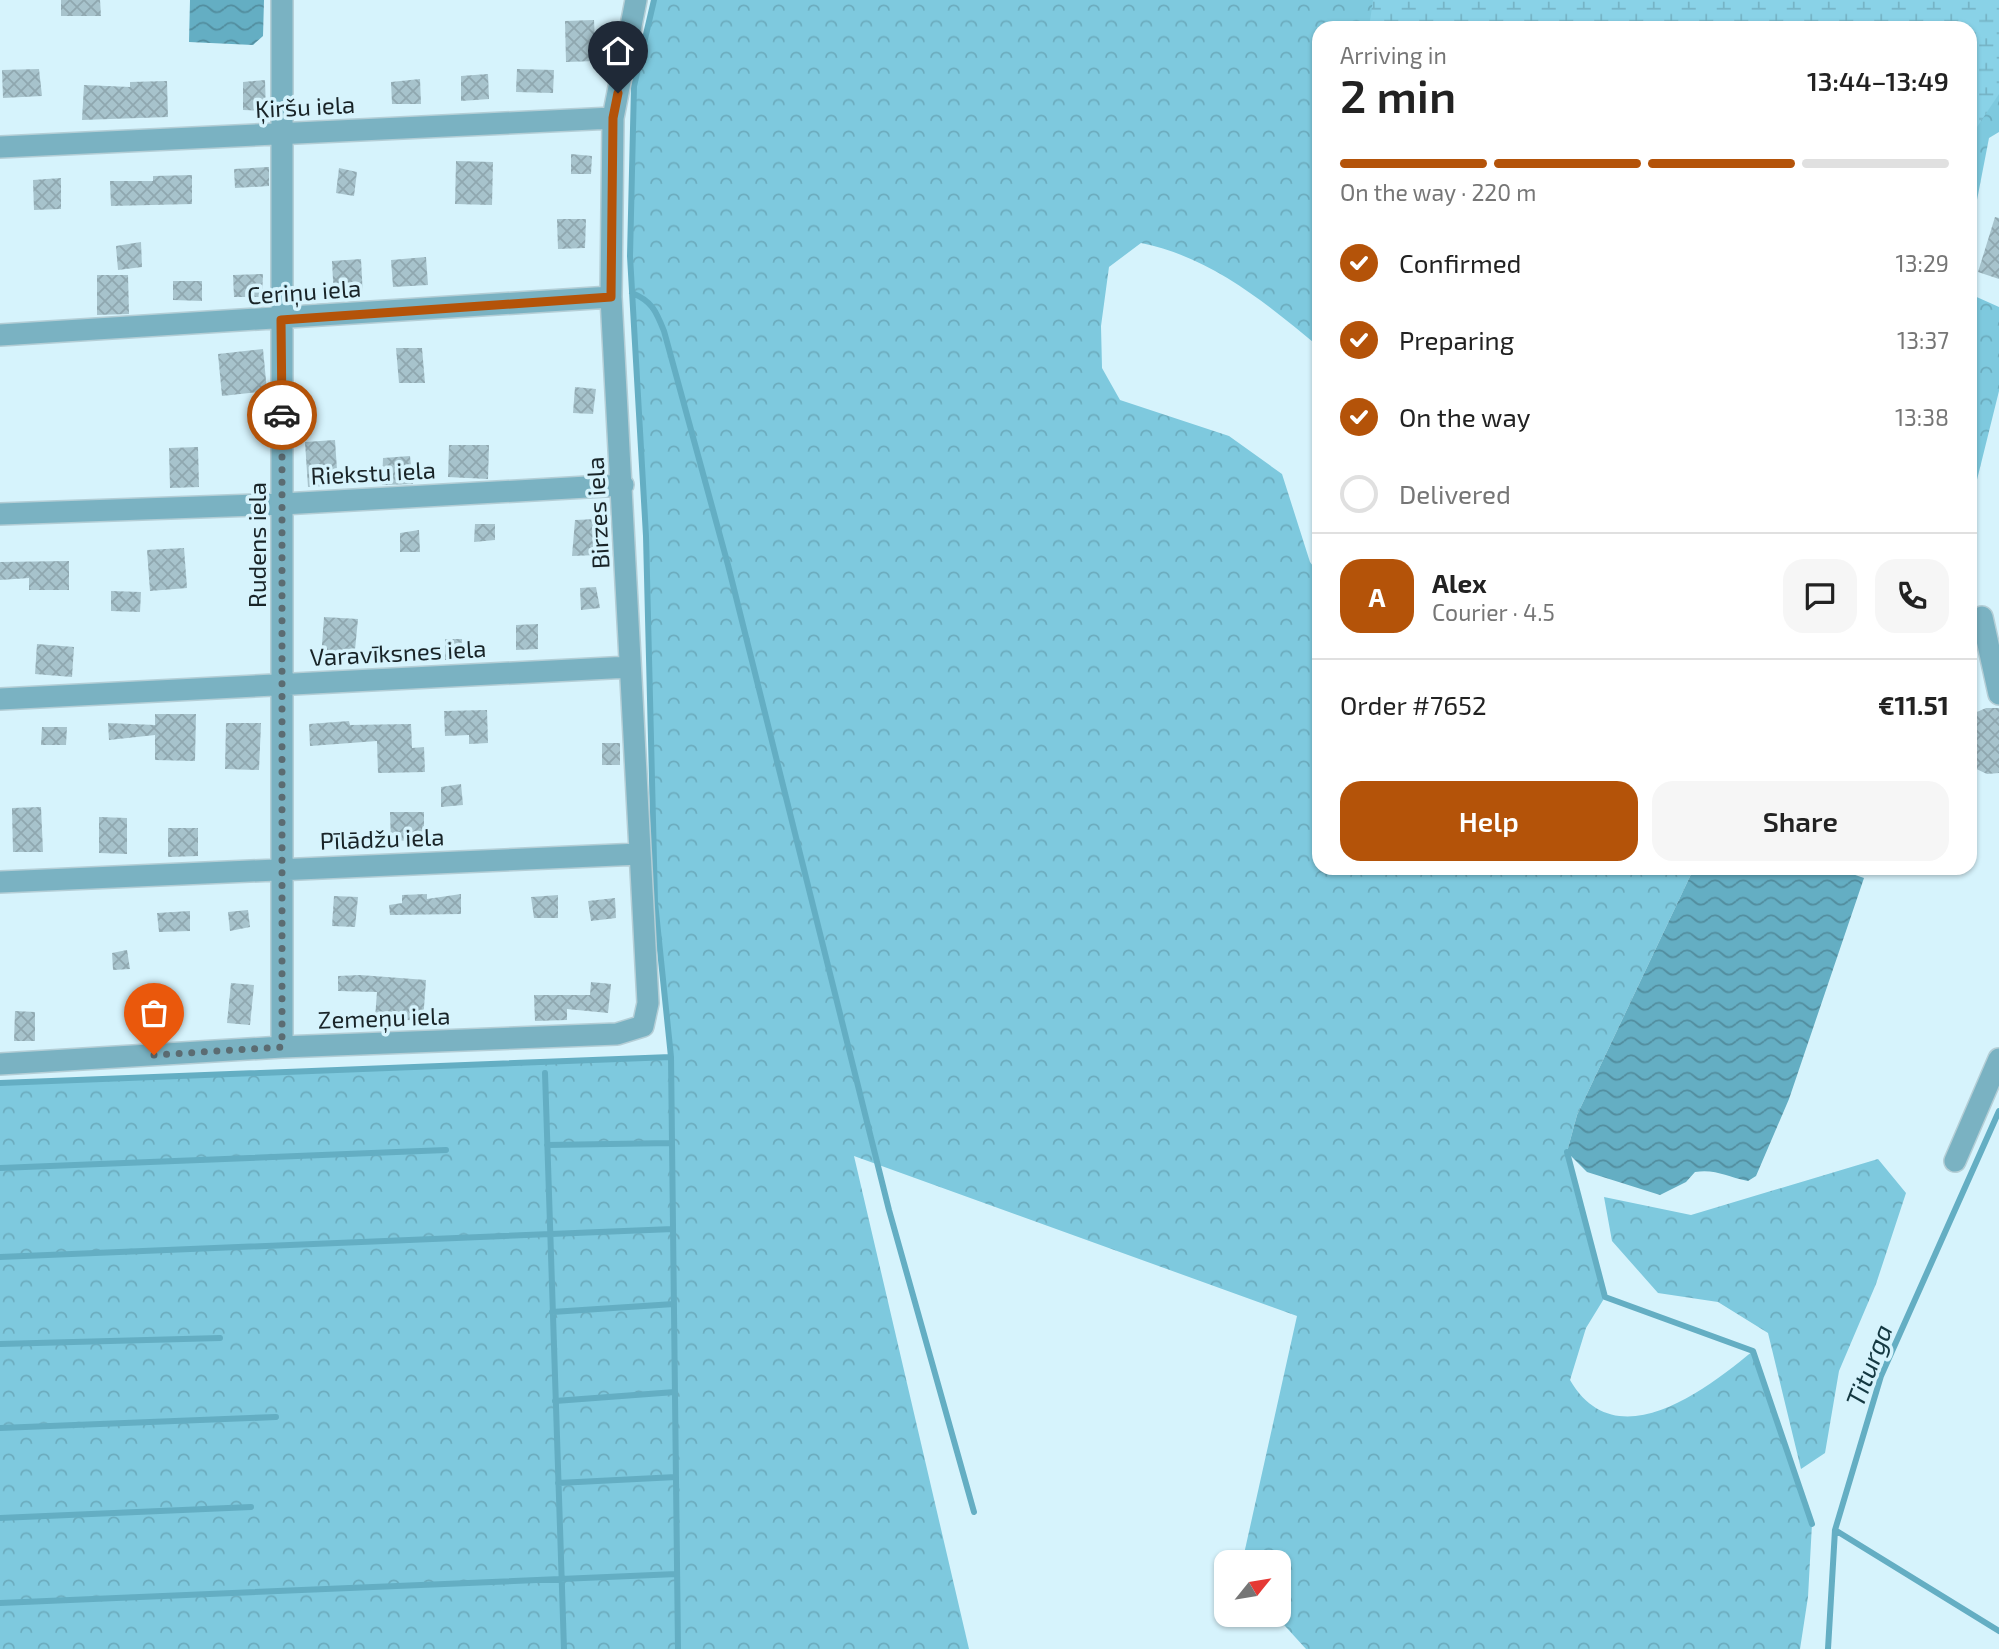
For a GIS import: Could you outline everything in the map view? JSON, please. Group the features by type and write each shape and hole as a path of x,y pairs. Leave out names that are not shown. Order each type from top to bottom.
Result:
{"street":[{"name":"Rudens iela","path":"282,0 282,1047"},
{"name":"Birzes iela","path":"636,0 613,118 611,297 623,485 648,1003 643,1026"},
{"name":"Ķiršu iela","path":"0,147 613,118"},
{"name":"Ceriņu iela","path":"0,335 281,320 611,297"},
{"name":"Riekstu iela","path":"0,514 282,504 623,485"},
{"path":"1982,617 1999,694"},
{"name":"Varavīksnes iela","path":"0,699 630,667"},
{"name":"Pīlādžu iela","path":"0,882 640,854"},
{"name":"Zemeņu iela","path":"0,1064 282,1047 617,1034 643,1026"},
{"path":"1955,1161 1999,1059"}],"green space":[{"path":"654,0 1999,0 1999,132 1989,138 1977,200 1977,21 1312,21 1312,341 1258,298 1214,270 1167,250 1141,243 1109,267 1101,326 1102,368 1120,400 1229,436 1282,474 1312,565 1312,875 1691,875 1577,1115 1567,1152 1605,1297 1586,1328 1570,1380 1589,1403 1611,1414 1635,1416 1660,1410 1686,1399 1753,1351 1812,1524 1808,1597 1800,1649 1306,1649 1287,1628 1292,1628 1292,1550 1245,1550 1297,1316 854,1156 969,1649 0,1649 0,1083 670,1057 655,902 646,536 630,256 634,86"},
{"path":"1373,0 1999,0 1999,94 1977,127 1977,21 1370,21"},
{"path":"1977,297 1999,307 1999,391 1977,480"},
{"path":"1878,1159 1906,1193 1876,1284 1839,1371 1825,1453 1801,1469 1768,1333 1718,1302 1658,1293 1612,1241 1604,1197 1691,1215"}],"water":[{"path":"190,0 264,0 263,36 253,45 189,42"},
{"path":"1691,875 1855,875 1864,878 1789,1099 1756,1176 1748,1181 1716,1172 1695,1172 1686,1182 1660,1195 1587,1172 1567,1152 1577,1115"}],"building":[{"path":"61,0 100,0 101,16 61,16"},
{"path":"594,20 596,61 566,62 565,21"},
{"path":"39,69 42,96 3,98 2,70"},
{"path":"517,69 554,70 553,93 516,92"},
{"path":"488,74 489,99 461,101 461,76"},
{"path":"420,79 421,104 392,104 391,82"},
{"path":"265,80 266,111 243,110 243,82"},
{"path":"167,81 168,117 82,120 84,85 130,87 130,82"},
{"path":"571,154 592,156 591,174 571,174"},
{"path":"456,161 493,162 492,205 455,204"},
{"path":"269,167 269,186 235,188 234,169"},
{"path":"339,168 357,172 354,196 336,193"},
{"path":"192,175 192,204 111,206 110,181 153,181 153,176"},
{"path":"61,178 61,209 34,210 33,180"},
{"path":"1995,217 1999,218 1999,279 1978,272"},
{"path":"557,219 586,219 585,248 558,249"},
{"path":"141,242 142,267 118,270 116,246"},
{"path":"426,257 428,285 393,287 391,260"},
{"path":"361,259 363,297 334,299 332,261"},
{"path":"263,274 262,297 234,297 233,275"},
{"path":"97,275 128,275 129,314 97,315"},
{"path":"173,281 202,281 202,301 173,300"},
{"path":"396,348 422,348 425,383 399,383"},
{"path":"263,349 267,391 222,396 218,354"},
{"path":"575,387 596,389 593,414 573,413"},
{"path":"335,440 338,485 308,487 305,442"},
{"path":"449,445 489,445 488,479 448,477"},
{"path":"198,447 199,487 170,488 169,448"},
{"path":"410,456 413,484 382,485 383,458"},
{"path":"597,519 597,555 572,556 575,520"},
{"path":"475,524 495,524 495,540 474,542"},
{"path":"419,530 420,552 400,552 400,533"},
{"path":"184,548 187,588 150,591 147,550"},
{"path":"69,561 69,590 29,590 29,578 0,580 0,562"},
{"path":"596,587 600,608 581,610 580,588"},
{"path":"111,591 141,592 140,612 111,611"},
{"path":"324,617 358,619 354,660 321,658"},
{"path":"538,624 538,649 516,650 516,625"},
{"path":"445,639 462,639 462,660 445,660"},
{"path":"37,644 74,647 72,677 35,674"},
{"path":"1986,708 1999,708 1999,773 1987,774 1977,769 1977,712"},
{"path":"487,710 488,743 469,744 469,735 445,736 444,711"},
{"path":"155,714 196,714 195,761 155,760 155,735 109,740 108,723 155,725"},
{"path":"349,721 350,725 411,724 412,748 424,747 425,772 378,773 377,741 310,746 309,724"},
{"path":"226,723 261,723 259,770 225,769"},
{"path":"42,727 67,727 66,745 41,745"},
{"path":"602,743 620,743 620,765 602,765"},
{"path":"461,784 463,805 441,807 441,787"},
{"path":"41,807 43,852 13,852 12,808"},
{"path":"390,812 424,812 424,840 391,841"},
{"path":"99,817 127,818 127,854 99,853"},
{"path":"168,828 198,828 198,856 168,857"},
{"path":"427,894 427,899 461,894 461,914 390,915 389,905 402,903 402,895"},
{"path":"558,895 558,918 534,918 531,897"},
{"path":"334,896 358,897 355,927 332,926"},
{"path":"615,898 616,918 591,921 588,901"},
{"path":"248,910 250,927 230,931 228,912"},
{"path":"190,911 190,931 159,932 157,913"},
{"path":"127,950 130,969 113,970 112,953"},
{"path":"338,976 426,980 423,1021 375,1018 377,992 338,991"},
{"path":"591,982 611,984 608,1013 567,1009 567,1020 535,1021 534,995 590,995"},
{"path":"231,983 254,985 250,1025 227,1023"},
{"path":"15,1011 35,1012 35,1041 14,1041"}],"waterway":[{"path":"0,1083 671,1057 655,902 646,536 630,256 634,86 654,0"},
{"path":"632,293 652,307 664,331 728,565 889,1210 974,1512"},
{"path":"671,1057 678,1649"},
{"path":"545,1073 564,1649"},
{"name":"Titurga","path":"1828,1649 1835,1530 1881,1376 1999,1111"},
{"path":"547,1145 672,1143"},
{"path":"0,1168 446,1150"},
{"path":"1567,1152 1605,1297 1753,1351 1812,1524"},
{"path":"0,1257 673,1229"},
{"path":"552,1312 674,1304"},
{"path":"0,1344 220,1338"},
{"path":"555,1401 675,1392"},
{"path":"0,1428 276,1417"},
{"path":"558,1483 676,1477"},
{"path":"0,1518 251,1507"},
{"path":"1835,1530 1999,1631"},
{"path":"0,1603 677,1574"}],"way so far":[{"path":"154,1055 282,1047 282,415"}],"route":[{"path":"282,415 281,320 611,297 613,118 618,93"}]}
